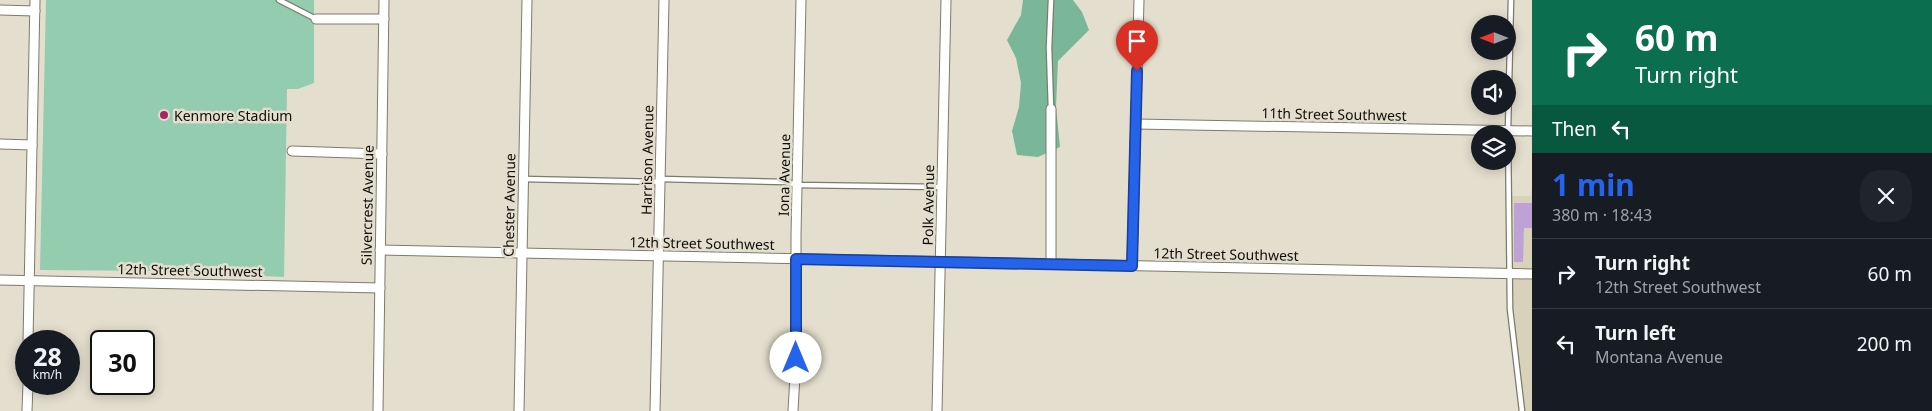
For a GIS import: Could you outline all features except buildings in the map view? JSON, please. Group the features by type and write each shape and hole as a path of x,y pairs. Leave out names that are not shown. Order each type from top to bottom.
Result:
{"street":[{"path":"28,330 35,0"},
{"name":"Silvercrest Avenue","path":"378,411 384,0"},
{"name":"Chester Avenue","path":"518,411 527,0"},
{"name":"Harrison Avenue","path":"655,411 664,0"},
{"name":"Iona Avenue","path":"793,411 796,358 801,0"},
{"name":"Polk Avenue","path":"937,411 946,0"},
{"path":"1132,266 1139,0"},
{"path":"0,10 35,11"},
{"path":"316,19 384,19"},
{"path":"1051,109 1051,264"},
{"name":"11th Street Southwest","path":"1136,124 1471,129"},
{"name":"11th Street Southwest","path":"1516,130 1532,131"},
{"path":"0,144 32,145"},
{"path":"292,151 382,154"},
{"name":"12th Street Southwest","path":"380,250 1532,274"},
{"name":"12th Street Southwest","path":"0,280 380,288"},
{"path":"27,411 28,395"}],"lane":[{"path":"279,0 316,19"},
{"path":"1050,0 1051,109"},
{"path":"1508,125 1511,0"},
{"path":"1509,170 1510,309 1522,411"},
{"path":"523,179 786,182 797,185 942,187"}],"shaded area":[{"path":"1532,187 1532,411 1522,411 1510,309 1509,196 1531,196"}],"green space":[{"name":"Kenmore Stadium","path":"46,0 314,0 314,83 298,89 287,89 284,277 159,271 40,270"},
{"path":"1023,0 1073,0 1082,12 1089,30 1058,61 1056,107 1060,147 1038,157 1017,155 1012,131 1019,107 1021,83 1016,58 1007,40 1021,15"}],"place":[{"name":"Kenmore Stadium","path":"164,115"}],"route":[{"path":"796,358 796,259 1132,266 1137,71"}]}
